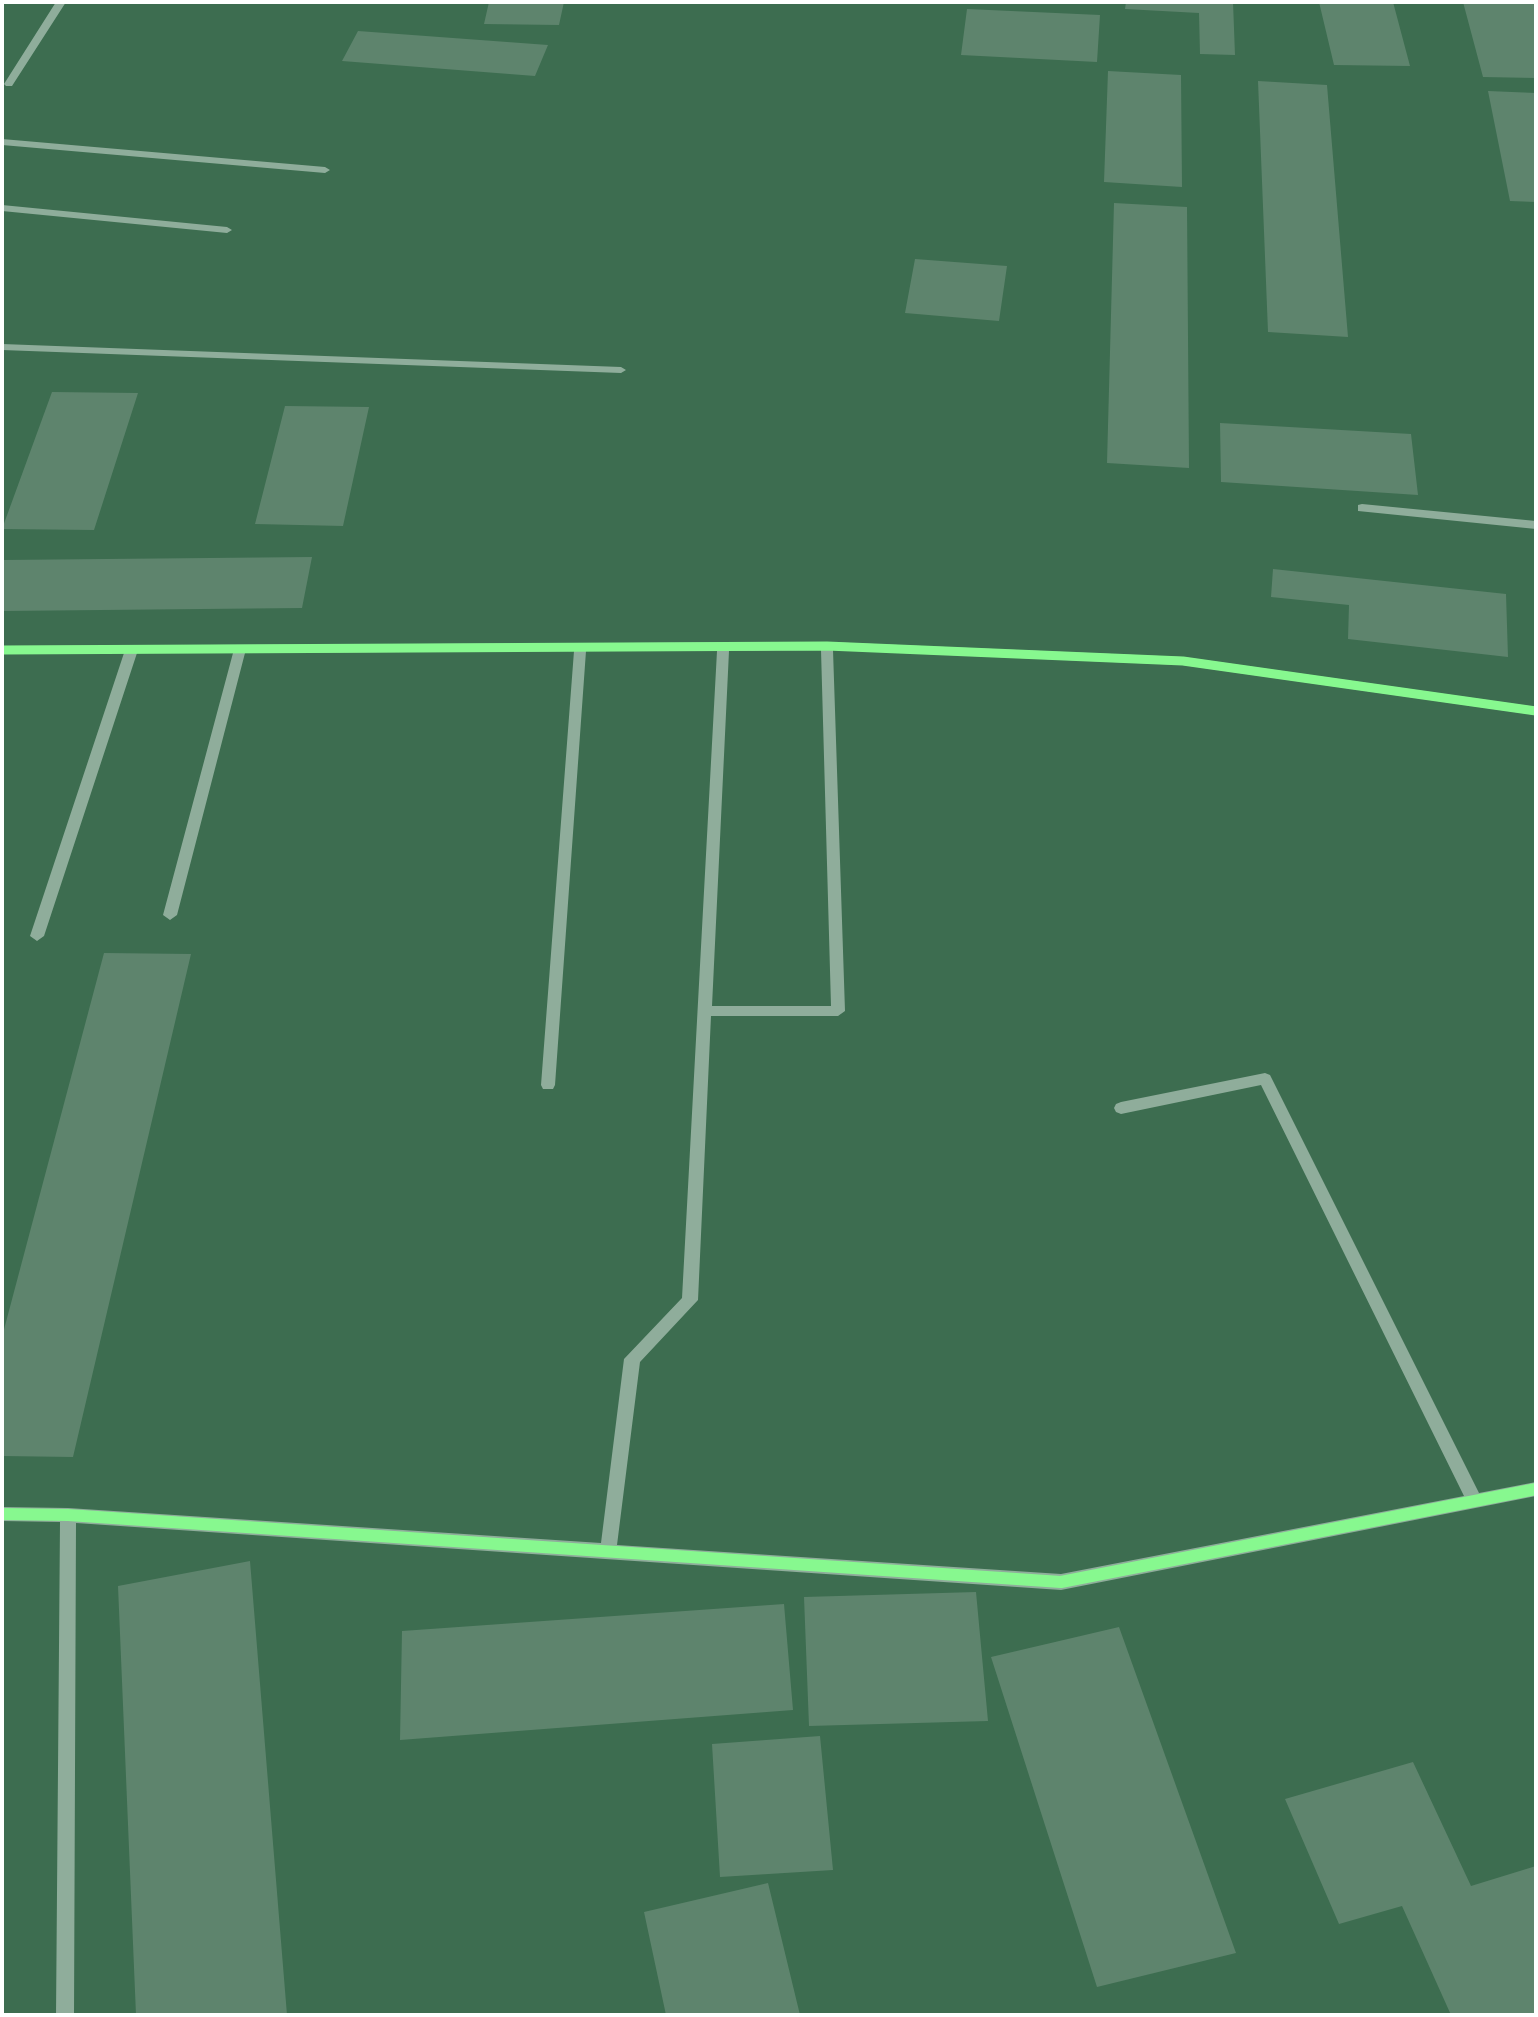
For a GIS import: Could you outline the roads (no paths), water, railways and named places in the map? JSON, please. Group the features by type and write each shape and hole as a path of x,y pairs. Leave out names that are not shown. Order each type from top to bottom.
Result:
{"street":[{"path":"9,84 61,2"},
{"path":"2,142 325,170"},
{"path":"2,208 227,230"},
{"path":"2,347 621,370"},
{"path":"1362,508 1536,525"},
{"path":"705,1011 838,1011 827,646"},
{"path":"2,650 827,646 1183,661 1536,711"},
{"path":"548,1085 580,647"},
{"path":"608,1551 632,1359 690,1300 723,647"},
{"path":"37,936 132,649"},
{"path":"170,915 240,649"},
{"path":"1121,1108 1265,1079 1475,1501"},
{"path":"2,1514 68,1515 1061,1582 1536,1489"},
{"path":"65,2015 68,1515"}]}
